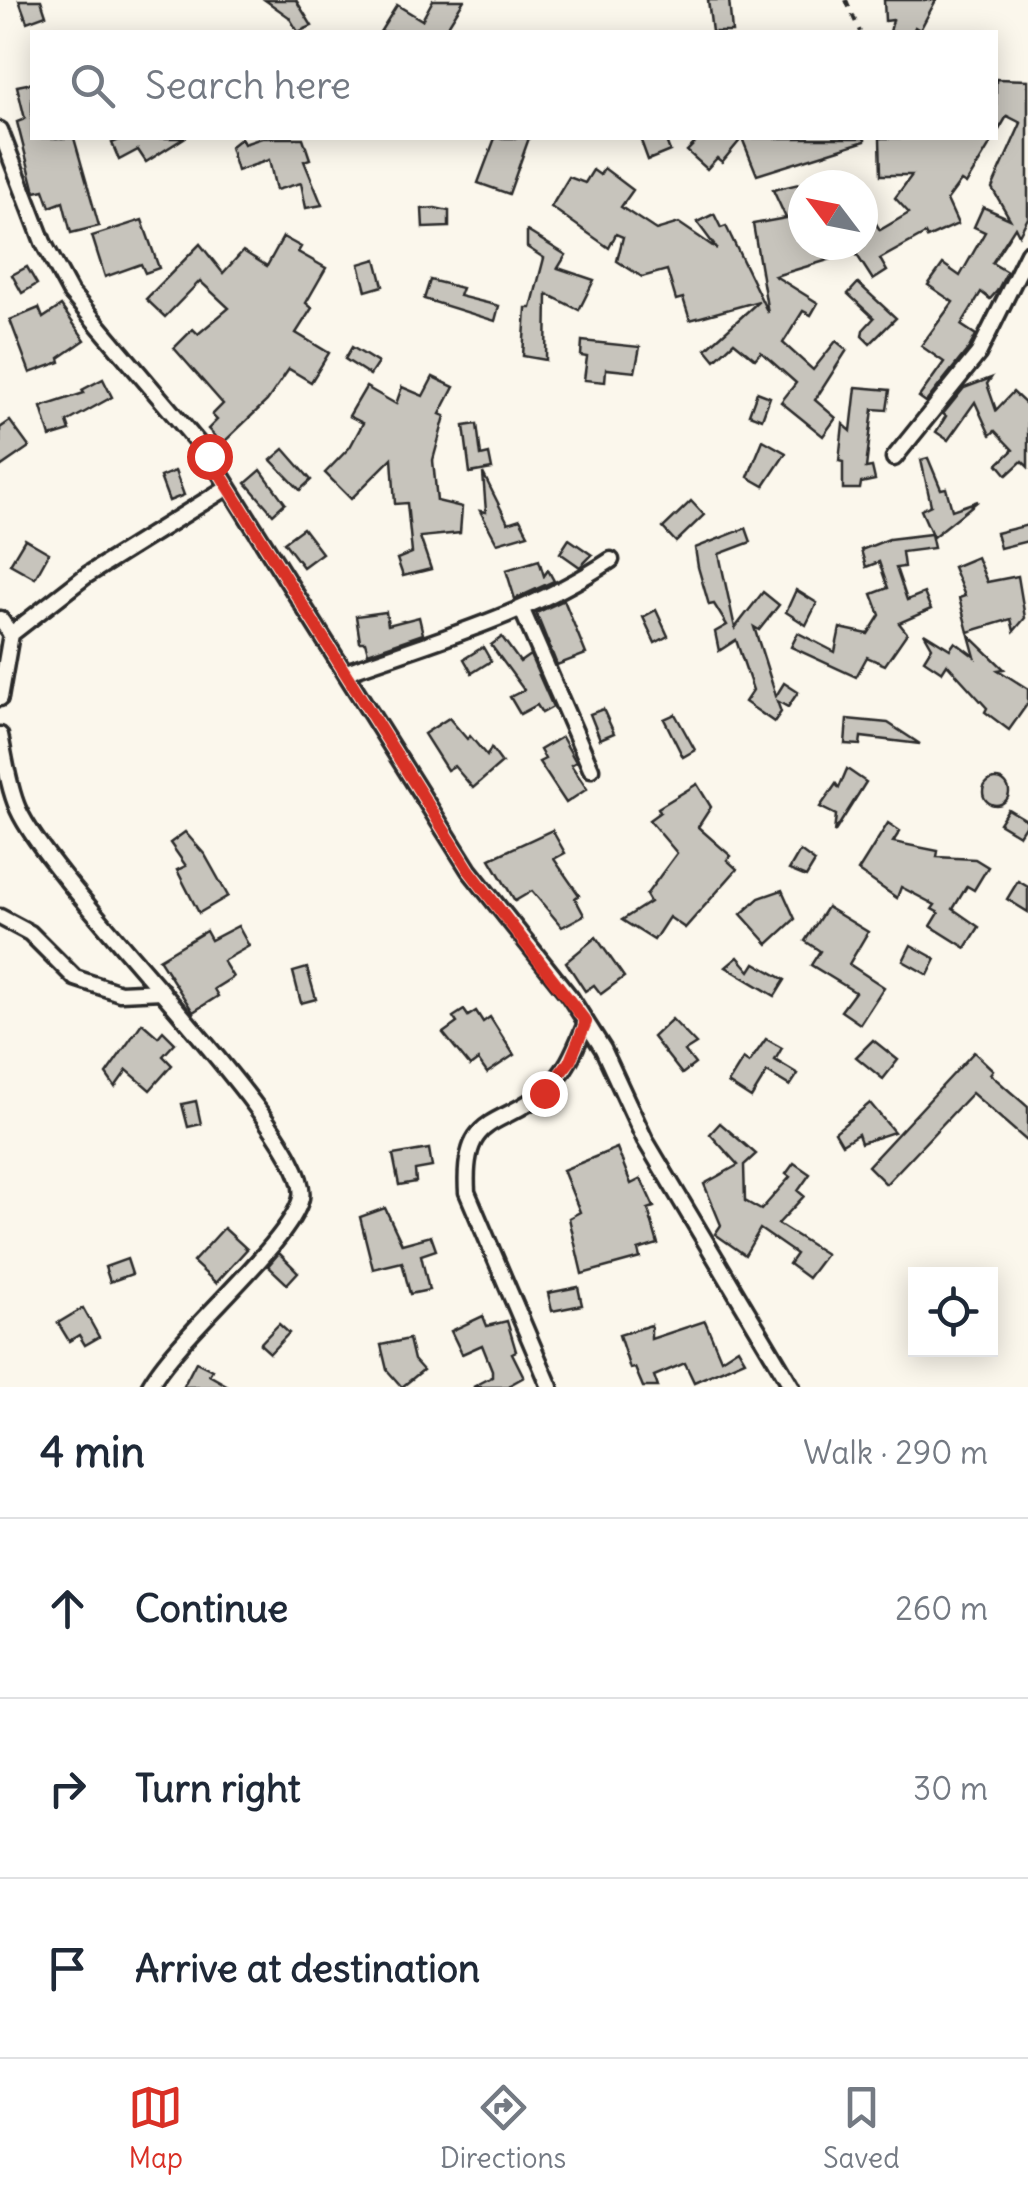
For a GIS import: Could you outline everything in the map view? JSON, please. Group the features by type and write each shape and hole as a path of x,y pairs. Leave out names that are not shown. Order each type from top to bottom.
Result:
{"street":[{"path":"0,130 43,242 70,292 209,456 469,870 586,1022 645,1140 792,1387"},
{"path":"894,458 978,354 1028,254"},
{"path":"0,698 11,634 87,575 228,486"},
{"path":"346,672 522,610 566,590 611,560"},
{"path":"522,610 591,769"},
{"path":"0,619 11,634"},
{"path":"0,735 18,809 52,864 162,991 282,1142 302,1186 300,1202 284,1227 167,1358 148,1387"},
{"path":"0,917 30,933 74,978 120,993 162,991"},
{"path":"550,1387 468,1192 466,1160 478,1133 544,1093 557,1079 586,1022"}],"path":[{"path":"846,0 859,30"}],"building":[{"path":"19,0 41,0 46,15 27,22"},
{"path":"265,0 296,0 312,26 297,30 289,17"},
{"path":"433,0 464,0 445,30 381,30 397,5 422,20"},
{"path":"708,0 729,0 732,30 712,30"},
{"path":"884,0 936,0 920,30 890,30 893,20 885,21"},
{"path":"998,79 1028,80 1028,218 1019,235 1015,227 992,263 1007,272 997,291 990,299 981,292 961,325 976,335 969,348 926,402 919,397 944,362 921,346 953,302 928,285 943,264 960,276 985,232 974,227 983,207 1010,219 992,188 1021,123 1007,116 998,132"},
{"path":"30,83 30,140 75,140 99,226 71,233 63,202 50,207 44,190 35,192 17,122 25,119 17,86"},
{"path":"181,140 146,162 138,150 119,160 112,143"},
{"path":"239,140 244,144 256,140 304,140 310,159 304,161 322,205 306,208 301,183 276,190 269,160 237,171 230,147"},
{"path":"494,140 528,140 509,194 478,183"},
{"path":"641,140 666,140 670,151 648,160"},
{"path":"698,140 740,140 722,162 717,158 707,169 687,151"},
{"path":"743,140 865,140 865,141 757,175"},
{"path":"880,140 993,140 966,184 961,181 947,200 958,224 927,238 925,234 880,259 887,271 873,280 860,260 878,260 878,227 880,230 909,213 895,198 912,175 881,175"},
{"path":"604,168 633,190 621,207 656,230 679,223 717,249 697,222 714,214 721,228 726,226 768,313 753,224 786,218 773,190 788,186 788,260 828,260 775,276 818,303 811,315 803,311 783,343 813,370 836,341 847,350 815,400 836,418 823,436 781,402 796,383 761,352 755,359 734,342 715,360 706,349 759,301 690,320 683,298 676,300 667,270 642,277 617,261 623,237 616,234 609,248 551,207 569,177 585,183 593,170 600,175"},
{"path":"422,209 449,211 449,227 423,228"},
{"path":"142,220 159,268 145,273 141,264 105,277 92,236"},
{"path":"527,231 566,255 558,268 594,280 579,310 547,294 546,360 523,356 526,308 531,308 544,258 527,247"},
{"path":"283,237 301,247 298,252 326,268 306,303 312,308 296,333 329,353 311,382 289,369 267,401 222,444 208,429 217,420 212,415 223,404 174,348 193,329 198,334 229,308 200,281 165,317 146,299 200,244 223,273 243,251 267,266"},
{"path":"376,259 383,286 366,291 359,264"},
{"path":"27,267 37,284 22,293 12,275"},
{"path":"430,280 462,288 459,296 499,306 495,321 424,299"},
{"path":"858,283 896,318 870,344 862,336 874,318 848,294"},
{"path":"61,306 85,340 59,358 60,362 30,373 10,320 39,308 43,318"},
{"path":"582,341 640,347 635,372 606,369 605,382 584,380 587,357 581,356"},
{"path":"352,347 378,363 370,375 345,359"},
{"path":"433,377 454,387 440,414 445,416 433,460 437,501 462,507 460,533 420,537 431,569 403,576 397,559 412,553 407,503 395,504 392,458 351,499 325,473 350,447 363,423 349,416 366,387 396,404 402,387 423,396"},
{"path":"991,378 987,384 996,410 1013,392 1028,406 1028,467 1022,461 1007,475 998,464 1013,450 995,431 990,435 975,402 948,440 936,432 946,416 943,414 964,388"},
{"path":"103,379 112,397 67,422 70,431 50,437 41,407 84,393 82,390"},
{"path":"856,387 890,390 887,410 873,409 866,468 872,467 875,480 861,483 860,489 843,489 843,462 839,461 843,424 851,431"},
{"path":"757,392 770,397 762,419 749,414"},
{"path":"10,421 29,447 0,467 0,428"},
{"path":"477,424 481,456 489,454 492,469 470,473 464,426"},
{"path":"763,440 786,453 764,486 748,477"},
{"path":"284,449 311,480 300,490 271,460"},
{"path":"928,458 941,489 946,488 952,510 978,501 933,537 921,510 931,505 921,460"},
{"path":"261,470 285,503 273,514 246,483"},
{"path":"175,471 184,495 169,501 160,477"},
{"path":"483,473 508,523 520,519 528,534 497,543 480,511 486,512"},
{"path":"691,501 704,515 676,542 663,528"},
{"path":"1028,525 1028,541 1000,548 996,533"},
{"path":"303,528 322,553 303,567 284,542"},
{"path":"746,528 751,542 719,554 735,628 763,592 779,605 759,630 754,627 776,696 784,683 798,692 788,707 777,701 781,712 774,722 745,702 753,690 736,640 719,651 715,632 727,625 714,604 709,605 695,548"},
{"path":"931,534 934,548 902,552 904,567 896,568 907,600 924,593 931,609 899,623 907,633 885,665 867,657 856,677 791,647 798,633 835,652 840,628 868,634 880,615 872,594 888,588 879,562 866,567 861,550 889,539"},
{"path":"25,539 49,553 35,578 10,564"},
{"path":"569,539 592,555 580,567 560,553"},
{"path":"977,557 987,582 1018,576 1025,618 1014,631 1011,619 968,632 959,598 965,596 953,567"},
{"path":"539,560 544,576 548,570 554,581 515,599 506,570"},
{"path":"796,590 817,603 806,625 786,612"},
{"path":"564,600 586,654 557,665 536,613"},
{"path":"656,610 668,636 655,643 643,617"},
{"path":"386,612 388,625 419,617 423,634 368,653 365,642 360,642 356,616"},
{"path":"924,633 950,649 955,642 975,657 969,635 1004,669 998,670 1028,689 1028,703 1009,730 985,712 987,708 947,664 942,672 924,660 932,647"},
{"path":"502,637 520,662 530,655 553,707 542,713 537,705 520,714 510,697 524,690 491,645"},
{"path":"483,647 491,661 472,673 464,659"},
{"path":"603,709 614,733 600,739 590,714"},
{"path":"675,714 695,750 683,757 664,719"},
{"path":"449,718 487,756 491,748 502,763 473,788 454,766 447,770 424,734"},
{"path":"847,719 888,723 920,744 861,737 860,745 845,744"},
{"path":"562,737 576,762 571,765 587,789 566,803 539,762 545,759 540,750"},
{"path":"847,769 866,782 834,833 836,815 820,807 836,784 839,788"},
{"path":"996,779 1005,783 1009,792 1005,801 996,805 987,801 983,792 987,783"},
{"path":"697,784 711,807 698,827 731,856 727,860 737,869 685,928 669,917 654,940 622,920 650,902 646,895 677,853 649,820 660,812 658,808"},
{"path":"1008,809 1028,821 1019,835 999,823"},
{"path":"888,823 900,831 893,842 938,851 937,857 975,859 988,867 974,890 967,886 953,909 979,927 966,948 931,926 939,913 932,909 935,905 901,887 897,898 858,871"},
{"path":"552,830 565,853 554,859 579,895 575,898 584,915 562,927 532,891 515,901 490,859"},
{"path":"185,832 205,855 228,896 199,913 177,870 186,866 170,843"},
{"path":"800,851 815,862 806,877 789,870"},
{"path":"1018,881 1028,887 1028,912 1007,899"},
{"path":"782,890 795,919 768,944 741,914 759,898"},
{"path":"827,907 868,932 849,964 884,987 860,1024 841,1011 855,992 811,965 820,951 805,941"},
{"path":"238,926 249,946 223,961 233,977 214,989 218,996 193,1012 159,959 206,931 211,940"},
{"path":"596,937 624,977 601,994 594,985 585,991 566,962"},
{"path":"911,945 936,959 928,975 903,961"},
{"path":"738,957 750,971 755,963 785,980 775,996 726,967"},
{"path":"307,968 316,999 301,1003 293,972"},
{"path":"464,1010 468,1016 476,1011 483,1022 490,1017 514,1055 487,1073 478,1060 470,1066 443,1033 457,1023 453,1017"},
{"path":"672,1019 696,1044 685,1051 695,1064 682,1074 653,1037"},
{"path":"142,1023 158,1037 163,1031 175,1043 163,1056 172,1065 150,1090 127,1070 115,1087 106,1074"},
{"path":"766,1039 782,1048 775,1060 798,1074 790,1086 767,1072 751,1098 728,1083 743,1059 749,1063"},
{"path":"873,1040 898,1060 883,1079 856,1057"},
{"path":"974,1052 993,1070 990,1074 1028,1107 1028,1142 972,1093 886,1184 868,1166"},
{"path":"196,1101 201,1124 188,1127 182,1104"},
{"path":"870,1103 894,1132 861,1143 858,1134 842,1144 835,1132"},
{"path":"720,1123 756,1154 744,1165 745,1201 761,1210 790,1177 786,1174 794,1163 810,1174 798,1191 804,1196 778,1224 826,1254 808,1278 789,1264 796,1254 760,1229 745,1255 715,1234 721,1225 704,1184 738,1165 710,1134"},
{"path":"617,1148 631,1184 641,1179 654,1207 648,1209 658,1244 638,1250 640,1258 582,1274 569,1218 580,1212 563,1170"},
{"path":"429,1149 432,1167 415,1170 416,1182 399,1185 393,1155"},
{"path":"385,1208 402,1244 431,1236 436,1250 421,1255 429,1290 410,1294 402,1262 373,1269 360,1217"},
{"path":"224,1228 247,1249 216,1283 193,1262"},
{"path":"279,1253 298,1272 287,1284 268,1266"},
{"path":"127,1259 132,1274 110,1282 105,1267"},
{"path":"578,1287 582,1305 552,1311 548,1293"},
{"path":"83,1308 99,1337 85,1345 79,1335 69,1341 58,1323"},
{"path":"483,1316 487,1326 507,1321 516,1351 512,1353 524,1377 506,1387 473,1387 492,1377 492,1370 482,1345 462,1354 451,1331"},
{"path":"705,1321 721,1359 738,1348 745,1360 694,1382 685,1363 654,1376 658,1387 643,1387 635,1368 630,1369 619,1335 651,1325 651,1339"},
{"path":"279,1324 289,1333 270,1353 260,1344"},
{"path":"409,1339 414,1360 423,1370 402,1387 387,1370 381,1345"},
{"path":"196,1362 212,1370 209,1375 230,1387 183,1387"}],"route":[{"path":"209,456 469,870 586,1022 570,1061 544,1093"}]}
